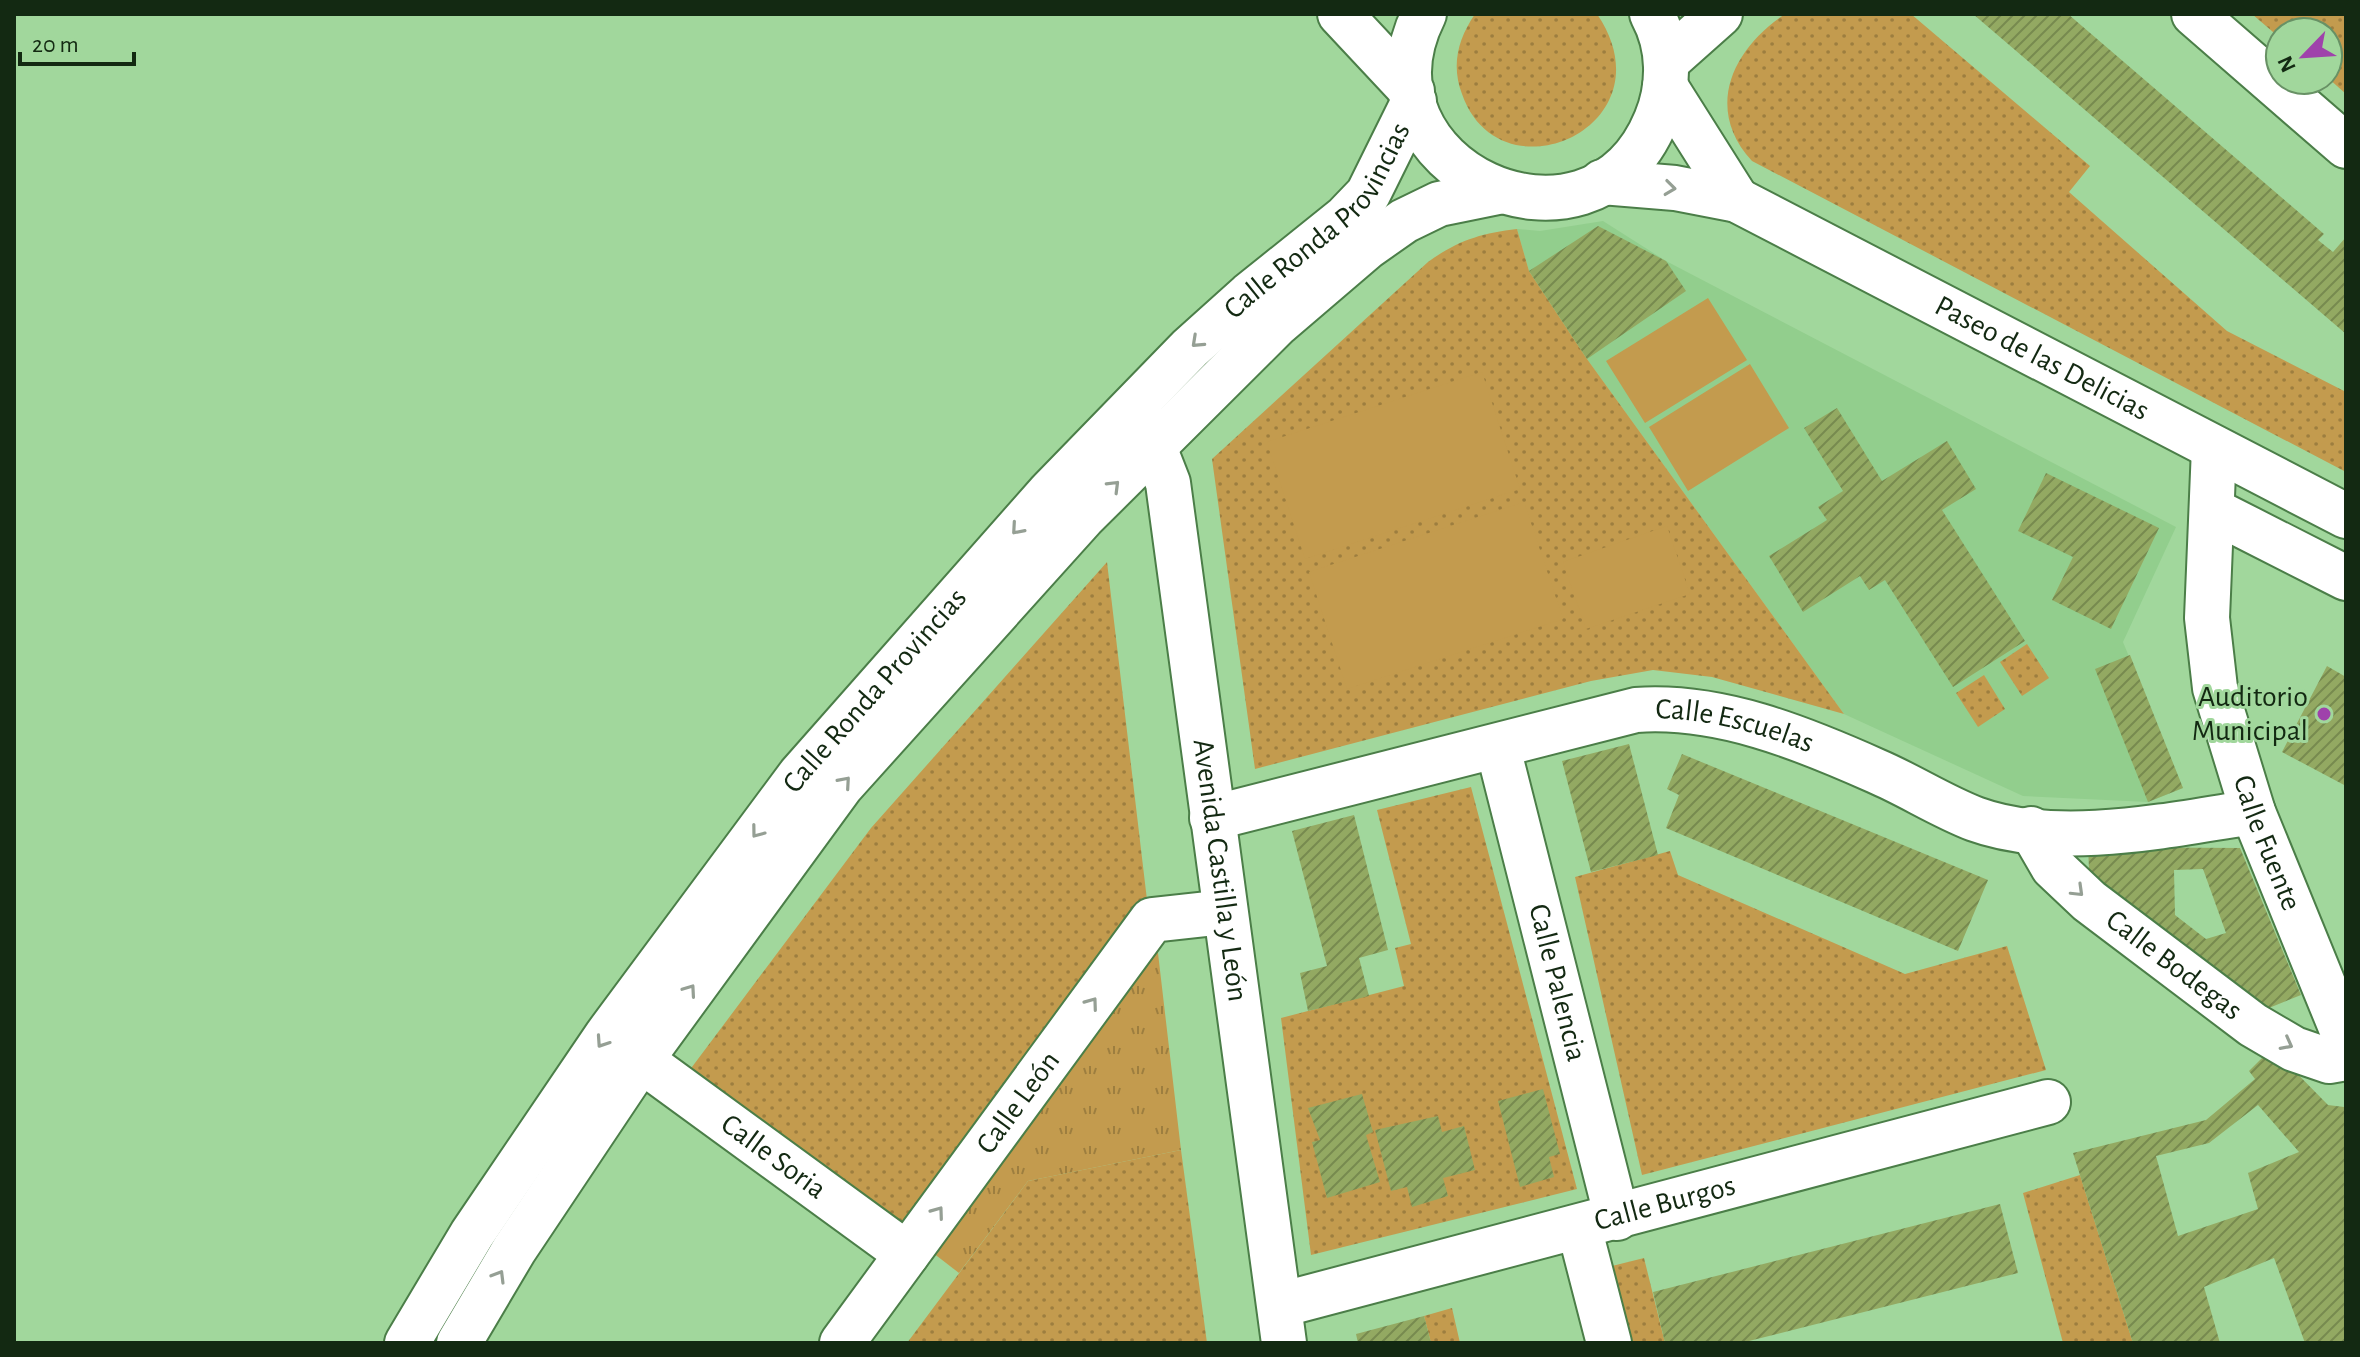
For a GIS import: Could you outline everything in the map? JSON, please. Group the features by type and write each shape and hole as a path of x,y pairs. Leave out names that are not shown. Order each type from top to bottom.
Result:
{"street":[{"path":"1340,14 1413,96"},
{"path":"1424,14 1414,42 1413,96 1423,126 1454,167 1498,192 1546,199 1570,195 1602,182 1621,168 1645,141 1660,109 1666,74 1720,14"},
{"path":"1652,14 1666,74 1737,200"},
{"path":"2194,14 2346,146"},
{"name":"Calle Ronda Provincias","path":"407,1343 472,1234 607,1035 800,775 1050,492 1137,403 1249,295 1345,218 1368,194 1413,96"},
{"name":"Paseo de las Delicias","path":"1602,182 1675,188 1737,200 2346,516"},
{"name":"Calle Ronda Provincias","path":"459,1343 514,1250 641,1060 841,786 1083,517 1277,324 1367,247 1404,221 1439,204 1498,192"},
{"name":"Avenida Castilla y León","path":"1137,403 1168,483 1282,1324"},
{"name":"Calle Fuente","path":"2214,448 2214,511 2207,618 2215,688 2253,812 2346,1040"},
{"path":"2214,511 2346,578"},
{"name":"Calle Escuelas","path":"1212,818 1498,748 1636,710 1672,707 1705,712 1786,735 1850,760 1975,819 2031,829 2141,829 2253,812"},
{"name":"Calle Palencia","path":"1498,748 1598,1222 1609,1343"},
{"name":"Calle Bodegas","path":"2031,829 2053,867 2089,901 2253,1025 2294,1049 2329,1061 2346,1058"},
{"name":"Calle León","path":"842,1343 1152,920 1225,912"},
{"name":"Calle Soria","path":"641,1060 907,1254"},
{"name":"Calle Burgos","path":"1282,1324 1598,1222 2048,1102"}],"shaded area":[{"path":"1603,221 1666,261 2176,527 2123,642 2183,788 2148,802 2023,796 1844,714 1587,359 1529,271 1517,229 1540,231"}],"green space":[{"path":"1475,14 1597,14 1615,54 1613,89 1598,117 1572,137 1541,146 1510,143 1482,126 1462,94 1457,73 1458,52"},
{"path":"1785,14 1911,14 2090,166 2069,192 2227,331 2346,392 2346,472 1752,161 1737,141 1729,121 1727,101 1731,81 1751,44"},
{"path":"2252,14 2346,14 2346,94 2344,16 2264,16 2264,24"},
{"path":"1517,229 1529,271 1587,359 1844,714 1712,677 1653,670 1591,681 1255,769 1212,459 1428,262 1470,239"},
{"path":"1708,298 1747,360 1645,423 1606,361"},
{"path":"1750,364 1789,428 1688,491 1649,427"},
{"path":"1482,372 1520,489 1305,559 1267,442"},
{"path":"1524,502 1563,619 1347,689 1309,572"},
{"path":"1667,526 1690,594 1586,629 1563,562"},
{"path":"1107,562 1147,900 901,1231 689,1071 871,828"},
{"path":"2027,644 2049,678 2022,696 2000,662"},
{"path":"1984,675 2005,709 1978,727 1956,693"},
{"path":"1471,787 1577,1189 1311,1255 1281,1018 1404,986 1395,948 1411,944 1377,810"},
{"path":"1670,851 1678,875 1905,974 2007,946 2046,1070 1642,1175 1575,877"},
{"path":"1156,936 1181,1150 1028,1181 959,1273 924,1246"},
{"path":"1181,1150 1207,1343 907,1343 1028,1181"},
{"path":"2080,1175 2133,1343 2063,1343 2023,1193"},
{"path":"1644,1258 1665,1343 1620,1343 1600,1269"},
{"path":"1452,1308 1460,1343 1431,1343 1424,1316"}],"building":[{"path":"1973,14 2068,14 2324,234 2318,240 2333,252 2346,237 2346,334"},
{"path":"1598,226 1666,261 1686,291 1587,359 1529,271"},
{"path":"1837,408 1882,481 1947,441 1976,489 1942,510 2025,641 1953,687 1885,580 1869,590 1860,576 1803,612 1769,556 1827,520 1818,507 1843,491 1804,428"},
{"path":"2046,473 2159,528 2111,629 2052,600 2073,557 2018,531"},
{"path":"2130,655 2183,788 2148,802 2095,669"},
{"name":"Auditorio Municipal","path":"2327,666 2346,677 2346,786 2282,752"},
{"path":"1629,744 1658,855 1591,872 1562,761"},
{"path":"1682,754 1988,880 1958,951 1666,828 1679,795 1667,789"},
{"path":"1354,815 1388,950 1359,958 1369,996 1308,1011 1300,973 1327,966 1292,831"},
{"path":"2088,847 2240,848 2301,995 2259,1012 2096,879 2089,869","holes":["2203,869 2226,933 2206,939 2175,915 2174,870"]},
{"path":"2272,1048 2328,1105 2344,1107 2346,1111 2346,1343 2305,1343 2274,1258 2204,1287 2220,1343 2133,1343 2073,1153 2206,1120 2255,1079 2249,1071","holes":["2258,1105 2299,1152 2248,1173 2258,1209 2178,1236 2156,1156 2209,1143"]},
{"path":"1543,1089 1560,1154 1549,1157 1554,1177 1520,1187 1498,1101"},
{"path":"1362,1094 1373,1132 1366,1135 1380,1182 1327,1198 1312,1142 1320,1140 1308,1108"},
{"path":"1438,1116 1442,1132 1464,1126 1475,1170 1443,1178 1448,1196 1412,1207 1407,1187 1391,1191 1375,1130"},
{"path":"2000,1204 2018,1273 1741,1343 1665,1343 1653,1292"},
{"path":"1424,1316 1431,1343 1358,1343 1356,1334"}],"place":[{"name":"Auditorio Municipal","path":"2324,714"}]}
